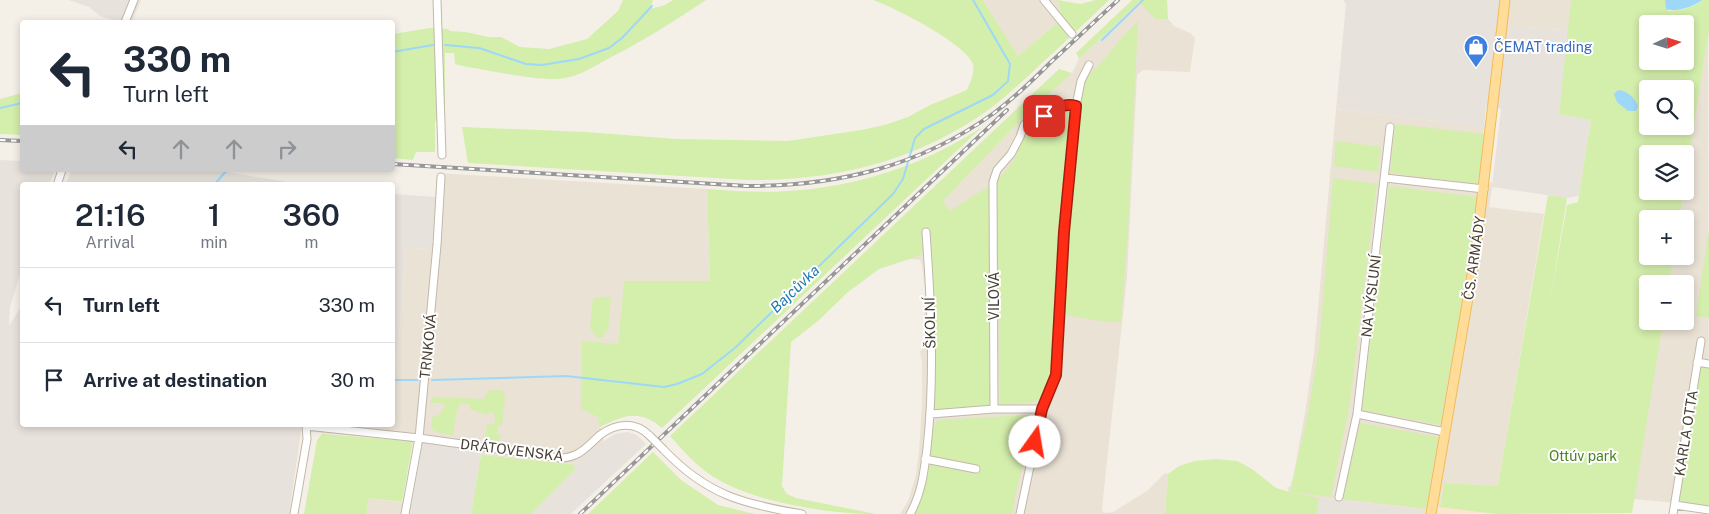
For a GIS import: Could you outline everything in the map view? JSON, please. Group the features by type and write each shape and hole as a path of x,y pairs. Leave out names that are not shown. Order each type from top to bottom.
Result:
{"main road":[{"name":"ČS. ARMÁDY","path":"1431,514 1466,318 1484,190 1505,0"}],"street":[{"path":"126,20 134,0"},
{"path":"437,0 442,155"},
{"path":"1044,0 1072,34"},
{"path":"1020,514 1042,409 1056,375 1064,232 1076,106 1082,81 1089,65"},
{"name":"VILOVÁ","path":"994,409 993,182 997,170 1011,154 1024,125 1028,121 1032,118 1044,116 1063,106 1070,104 1076,106"},
{"name":"NA VÝSLUNÍ","path":"1339,497 1356,414 1390,127"},
{"name":"TRNKOVÁ","path":"405,514 419,438 438,245 441,177"},
{"path":"1385,178 1484,190"},
{"name":"ŠKOLNÍ","path":"910,514 919,494 931,414 931,312 926,232"},
{"name":"KARLA OTTA","path":"1673,514 1701,341"},
{"path":"1697,362 1709,364"},
{"path":"931,414 994,409 1042,409"},
{"path":"1356,414 1445,432"},
{"name":"DRÁTOVENSKÁ","path":"315,427 419,438 560,458 579,453 606,431 620,426 636,426 650,436 694,477 720,493 753,504 802,514"},
{"path":"294,514 307,439 306,427"},
{"path":"925,460 976,469"},
{"path":"1675,505 1709,510"}],"shaded area":[{"path":"69,0 141,0 133,20 112,20 100,16 89,7"},
{"path":"983,0 1058,0 1062,19 1018,56"},
{"path":"1343,0 1500,0 1497,27 1569,30 1559,114 1591,120 1579,196 1567,198 1492,187 1501,109 1486,106 1484,127 1336,109 1346,4"},
{"path":"1500,0 1571,0 1569,30 1497,27"},
{"path":"1140,1 1155,19 1168,19 1174,26 1190,33 1195,38 1190,72 1143,70 1137,75 1127,277 1102,508 1103,512 1113,512 1147,491 1165,473 1168,474 1165,514 900,514 909,499 916,474 922,404 922,362 920,352 923,348 925,290 920,260 910,259 919,256 955,218 943,201 1022,119 1072,73 1079,59"},
{"path":"1709,29 1709,506 1632,499 1660,330 1694,330 1694,275 1670,275 1671,265 1694,265 1694,210 1680,210 1682,200 1694,200 1694,145 1691,145 1692,135 1694,135"},
{"path":"1336,109 1484,127 1478,181 1493,183 1489,207 1544,214 1498,486 1444,483 1440,507 1427,505 1426,510 1319,498 1289,492 1287,487 1290,487 1293,478 1314,353"},
{"path":"0,160 20,161 20,172 54,172 50,182 20,182 20,274 10,308 9,326 20,308 20,427 302,427 289,514 0,514"},
{"path":"70,172 226,172 288,182 67,182"},
{"path":"437,173 707,189 710,282 624,281 618,344 598,417 604,441 572,464 481,455 413,441 302,431 302,427 395,427 395,362 397,362 407,248 432,249"},
{"path":"395,194 436,197 432,249 407,248 397,362 395,362"},
{"path":"628,432 637,435 646,444 571,514 531,514 576,469 572,464 615,434"},
{"path":"423,438 482,448 471,514 410,514"},
{"path":"369,498 412,504 410,514 366,514"},
{"path":"1319,498 1426,510 1425,514 1317,514"},
{"path":"1427,505 1496,513 1425,514"}],"green space":[{"path":"623,0 653,0 650,9 665,5 673,0 706,0 630,47 582,73 570,77 558,79 537,78 467,67 455,64 454,53 445,53 445,120 435,121 435,152 416,152 413,160 395,158 395,34 430,28 448,29 450,31 466,32 488,37 501,37 520,47 549,49 587,39 618,11"},
{"path":"873,0 983,0 1018,56 1062,19 1058,0 1080,4 1096,0 1109,0 1024,80 991,108 935,142 875,164 844,172 812,177 747,180 468,163 462,127 586,132 676,139 788,141 885,125 908,117 930,105 967,90 973,70 973,64 968,56 928,27"},
{"path":"1132,0 1167,0 1168,19 1155,19 1139,2 1079,59 1076,53"},
{"name":"Ottúv park","path":"1571,0 1665,0 1669,11 1687,8 1696,5 1702,0 1709,0 1709,29 1694,126 1694,80 1639,80 1639,135 1693,135 1691,145 1639,145 1639,200 1682,200 1681,210 1639,210 1639,265 1672,265 1670,275 1639,275 1639,330 1662,330 1632,513 1496,514 1440,507 1444,483 1498,486 1548,195 1567,198 1549,307 1567,205 1578,202 1591,120 1559,114"},
{"path":"1138,21 1128,231 1121,322 1100,321 1064,315 1067,241 1078,110 1087,76"},
{"path":"1059,69 1072,73 1022,119 943,201 950,211 989,186 992,405 934,411 933,302 929,245 919,256 879,269 848,292 818,321 791,342 782,486 787,494 796,498 876,514 837,512 774,501 735,488 705,471 670,436"},
{"path":"20,94 20,135 0,134 0,99"},
{"path":"1070,108 1058,237 1052,373 1046,391 1037,401 1000,405 997,180 1016,156 1028,123"},
{"path":"1395,124 1484,134 1478,184 1390,173"},
{"path":"982,127 662,428 654,422 639,416 617,419 600,427 598,417 581,409 582,341 618,344 624,281 710,281 707,189 758,192 814,189 839,185 889,172 913,163"},
{"path":"1336,141 1381,147 1378,172 1334,166"},
{"path":"1333,178 1377,184 1349,408 1331,497 1291,492 1319,498 1317,514 1165,514 1168,474 1179,466 1195,461 1216,459 1237,461 1252,469 1276,488 1290,492 1308,413 1319,347"},
{"path":"1389,186 1477,197 1440,425 1362,410"},
{"path":"1709,234 1709,318 1696,316"},
{"path":"611,297 608,331 604,333 604,337 597,338 590,328 593,298"},
{"path":"1704,366 1709,367 1709,507 1684,503 1679,499 1699,372 1700,368"},
{"path":"501,390 505,398 502,426 498,426 497,434 501,435 499,441 485,439 487,425 495,423 494,412 490,411 487,415 470,409 470,404 460,403 453,435 435,432 432,429 432,417 439,415 445,407 443,403 431,403 432,397 484,399 488,391"},
{"path":"1027,415 1031,418 1032,426 1012,514 914,514 920,503 930,439 933,428 938,420"},
{"path":"1360,423 1438,437 1426,509 1343,499"},
{"path":"322,434 413,441 402,502 369,498 366,514 304,514 317,440"},
{"path":"653,452 681,480 718,505 755,514 588,514"},
{"path":"481,455 572,464 576,469 531,514 471,514"}],"water":[{"path":"1665,0 1702,0 1690,7 1670,10 1666,9"},
{"path":"1618,90 1628,93 1633,97 1638,106 1636,111 1628,111 1617,102 1614,94"}],"waterway":[{"name":"Bajcůvka","path":"432,380 566,376 664,387 702,374 736,347 893,194 903,179 915,138 924,129 993,95 1008,81 1010,64 973,0"},
{"path":"1102,40 1143,0"},
{"path":"445,45 479,48 526,64 542,65 579,59 609,48 622,38 652,6"},
{"path":"395,51 433,45"},
{"path":"0,108 20,103"},
{"path":"217,182 225,172"},
{"name":"Bajcůvka","path":"395,380 418,380"}],"railway":[{"path":"395,164 747,186 813,182 876,170 907,160 936,147 966,132 994,113 1016,95 1118,0"},
{"path":"580,514 1007,110"},
{"path":"0,140 20,141"}],"place":[{"name":"ČEMAT trading","path":"1476,68"}],"route":[{"path":"1035,442 1042,409 1056,375 1064,232 1076,106 1070,104 1056,108 1044,116"}]}
